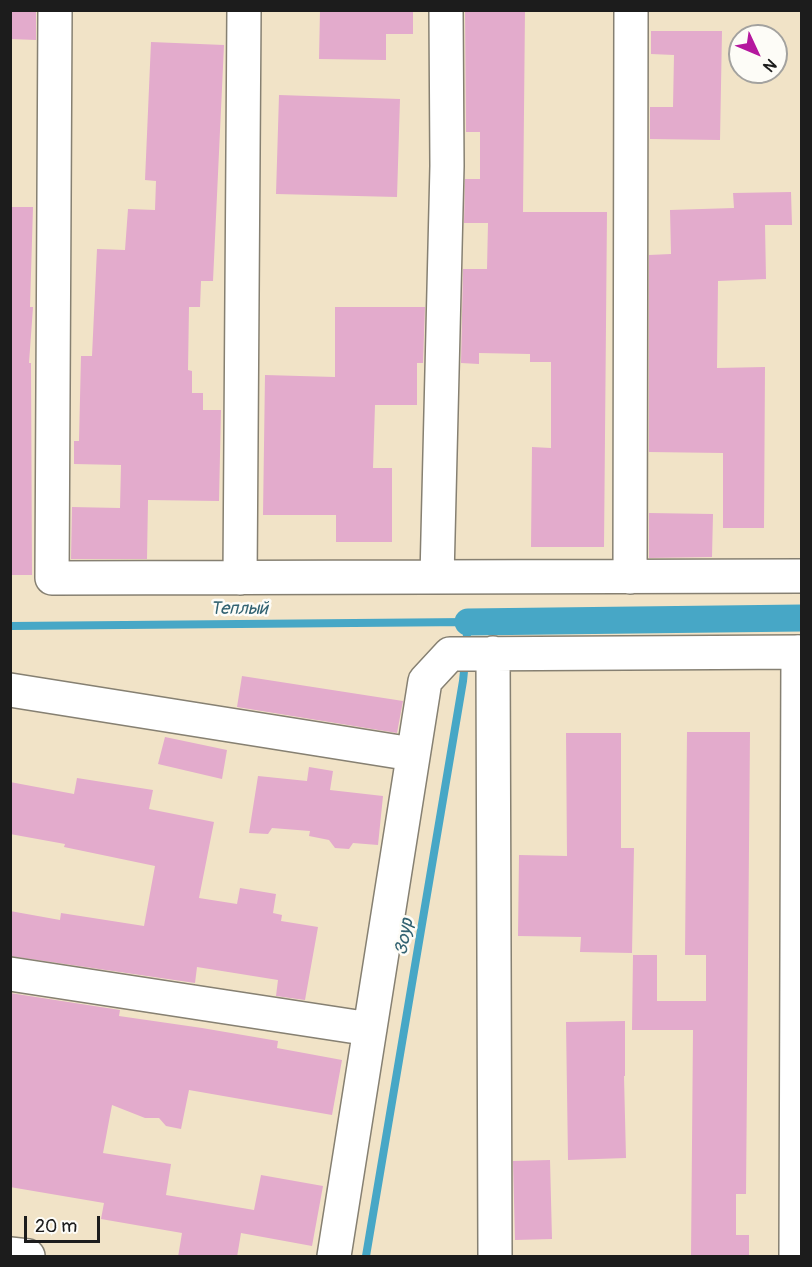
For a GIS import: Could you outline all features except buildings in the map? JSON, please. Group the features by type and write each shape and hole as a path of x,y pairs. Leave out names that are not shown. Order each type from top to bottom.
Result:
{"street":[{"path":"55,10 52,579 801,576"},
{"path":"240,578 244,10"},
{"path":"437,577 447,165 446,10"},
{"path":"630,576 631,10"},
{"path":"334,1257 425,681 450,654 800,652 796,1257"},
{"path":"493,653 495,1257"},
{"path":"10,690 412,754"},
{"path":"10,974 370,1029"},
{"path":"10,1254 28,1257"}],"waterway":[{"path":"468,622 802,618"},
{"name":"Теплый","path":"10,626 468,622 466,646"},
{"name":"Зоур","path":"366,1256 465,661"}]}
